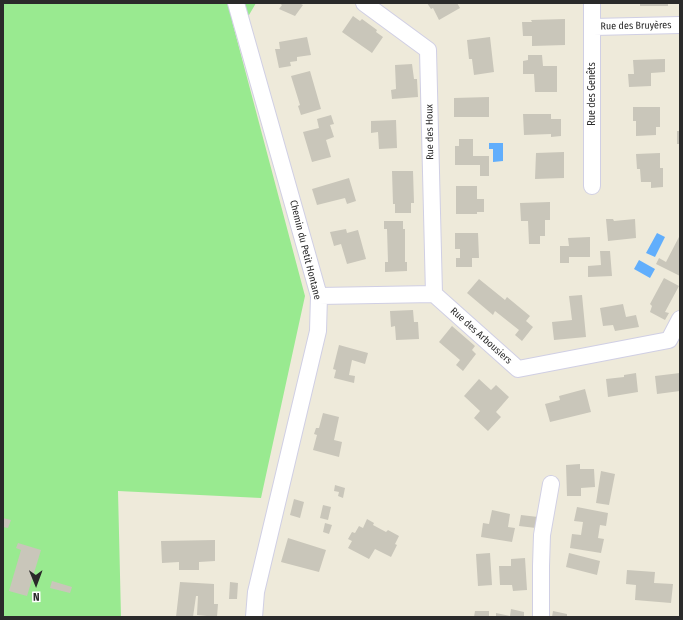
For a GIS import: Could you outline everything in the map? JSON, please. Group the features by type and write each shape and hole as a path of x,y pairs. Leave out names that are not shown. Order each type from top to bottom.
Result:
{"street":[{"name":"Chemin du Petit Hontane","path":"236,3 319,296 318,331 256,592 254,617"},
{"name":"Rue des Houx","path":"364,3 428,50 434,294"},
{"name":"Rue des Genêts","path":"592,3 592,186"},
{"name":"Rue des Bruyères","path":"593,27 680,25"},
{"path":"319,296 434,294"},
{"name":"Rue des Arbousiers","path":"434,294 518,369 669,340 680,319"},
{"path":"541,617 542,535 550,484"}],"green space":[{"path":"3,3 256,3 249,15 232,21 305,296 261,498 118,491 121,617 3,617"}],"water":[{"path":"489,143 503,143 503,161 493,162 493,149 489,149"},
{"path":"657,233 665,237 655,257 646,253"},
{"path":"639,260 655,269 650,278 634,269"}],"building":[{"path":"279,3 299,3 303,5 295,16 279,9 282,5"},
{"path":"427,3 457,3 460,8 439,20 433,8 431,9"},
{"path":"640,3 668,3 668,6 640,6"},
{"path":"353,16 360,21 362,19 377,30 376,32 383,37 372,53 342,32"},
{"path":"565,19 565,45 532,46 532,36 523,36 522,22 532,22 531,20"},
{"path":"307,37 311,55 297,57 297,61 290,62 291,66 279,68 275,49 280,49 279,42"},
{"path":"490,37 494,72 474,75 472,59 469,59 467,40"},
{"path":"528,55 542,55 543,66 557,66 557,92 535,92 534,74 523,74 523,61 528,60"},
{"path":"665,59 665,72 651,73 651,86 629,87 628,74 634,74 633,60"},
{"path":"412,64 414,79 417,79 418,97 392,99 391,90 396,89 395,65"},
{"path":"310,71 321,109 301,115 298,106 300,105 291,76"},
{"path":"489,97 489,117 454,117 454,98"},
{"path":"633,107 660,107 660,127 656,127 656,135 636,136 636,121 633,121"},
{"path":"523,114 551,114 551,119 561,119 561,136 551,137 551,134 524,135"},
{"path":"331,115 334,124 330,125 334,137 326,140 331,157 312,162 303,132 319,128 317,119"},
{"path":"396,120 397,148 379,149 378,132 371,133 371,121"},
{"path":"677,131 680,131 680,144 677,144"},
{"path":"459,139 473,139 473,156 489,156 489,176 480,176 480,165 455,165 455,146 459,146"},
{"path":"564,152 564,178 535,179 536,153"},
{"path":"660,153 660,168 663,168 663,187 651,188 651,182 641,182 640,169 637,169 636,154"},
{"path":"392,171 413,171 414,203 411,203 411,213 395,213 395,204 393,204"},
{"path":"349,178 356,201 347,204 345,198 317,205 312,189"},
{"path":"456,186 477,186 477,199 484,199 484,212 477,212 477,214 456,214"},
{"path":"550,202 550,220 545,220 545,236 540,236 540,244 529,244 528,221 521,221 520,203"},
{"path":"606,219 613,219 614,221 635,219 636,238 608,241"},
{"path":"384,221 403,221 403,229 405,229 405,262 407,262 407,271 385,272 385,262 388,262 387,229 384,229"},
{"path":"346,229 347,233 358,230 366,259 347,264 341,244 334,246 330,232"},
{"path":"455,233 478,233 479,258 472,258 472,267 456,267 456,258 460,258 460,249 455,249"},
{"path":"680,235 680,276 656,264 659,258 666,262"},
{"path":"590,237 590,257 569,257 569,263 560,263 560,246 569,246 568,238"},
{"path":"600,251 610,251 612,276 588,277 588,266 601,265"},
{"path":"664,278 679,286 665,312 669,313 665,320 650,312 652,306 650,304"},
{"path":"479,279 505,300 507,297 530,316 526,321 533,327 522,341 515,335 519,330 495,311 493,315 467,293"},
{"path":"582,295 586,337 554,340 552,322 572,320 569,296"},
{"path":"623,304 626,317 636,315 639,327 615,331 613,325 603,326 600,308"},
{"path":"413,310 414,322 418,322 419,339 396,340 395,326 391,327 390,311"},
{"path":"452,326 475,346 472,350 476,354 463,371 456,365 460,360 439,342"},
{"path":"339,345 368,353 365,364 352,360 349,375 355,376 354,383 334,378 336,370 333,369"},
{"path":"636,373 638,392 608,397 606,379 624,377 624,375"},
{"path":"680,373 680,391 657,394 655,376"},
{"path":"479,379 491,390 496,385 509,397 496,412 501,417 488,431 474,418 480,411 464,396"},
{"path":"585,389 591,412 550,422 545,404 560,400 559,396"},
{"path":"323,413 339,417 334,440 342,442 339,457 313,450 317,435 314,434 316,428 319,428"},
{"path":"580,464 580,469 594,469 595,487 581,488 581,496 567,496 566,465"},
{"path":"601,471 615,474 609,505 596,503"},
{"path":"335,485 345,488 343,498 338,496 339,492 334,491"},
{"path":"294,499 304,502 300,518 290,515"},
{"path":"323,505 331,507 328,520 320,518"},
{"path":"577,507 608,513 606,526 600,525 598,538 604,539 601,553 570,548 572,534 581,535 583,522 574,521"},
{"path":"492,510 510,514 508,527 515,528 512,542 481,537 483,523 489,524"},
{"path":"521,515 538,517 536,528 519,526"},
{"path":"3,518 11,520 8,528 3,527"},
{"path":"367,519 374,523 373,525 386,532 388,530 399,536 395,544 397,545 391,557 375,549 369,559 348,548 352,541 348,539 352,532 355,533 359,526 363,528"},
{"path":"325,523 332,525 329,534 323,532"},
{"path":"288,538 326,550 319,572 281,562"},
{"path":"215,540 215,561 199,562 199,570 179,570 179,562 162,563 161,541"},
{"path":"18,543 41,550 27,596 9,591 21,550 16,548"},
{"path":"490,553 492,585 478,586 476,554"},
{"path":"569,553 600,561 597,575 566,567"},
{"path":"525,558 527,590 513,591 512,585 500,585 499,566 511,566 511,559"},
{"path":"627,570 655,572 654,583 673,584 671,603 635,600 636,585 626,584"},
{"path":"52,581 72,587 70,593 50,588"},
{"path":"180,582 214,584 214,604 218,604 217,617 197,615 198,596 196,596 193,617 176,617"},
{"path":"230,582 238,583 237,599 229,599"},
{"path":"511,609 524,612 524,617 496,617 496,613 510,616"},
{"path":"475,611 489,611 489,617 474,617"},
{"path":"553,611 567,614 567,617 552,617"}]}
